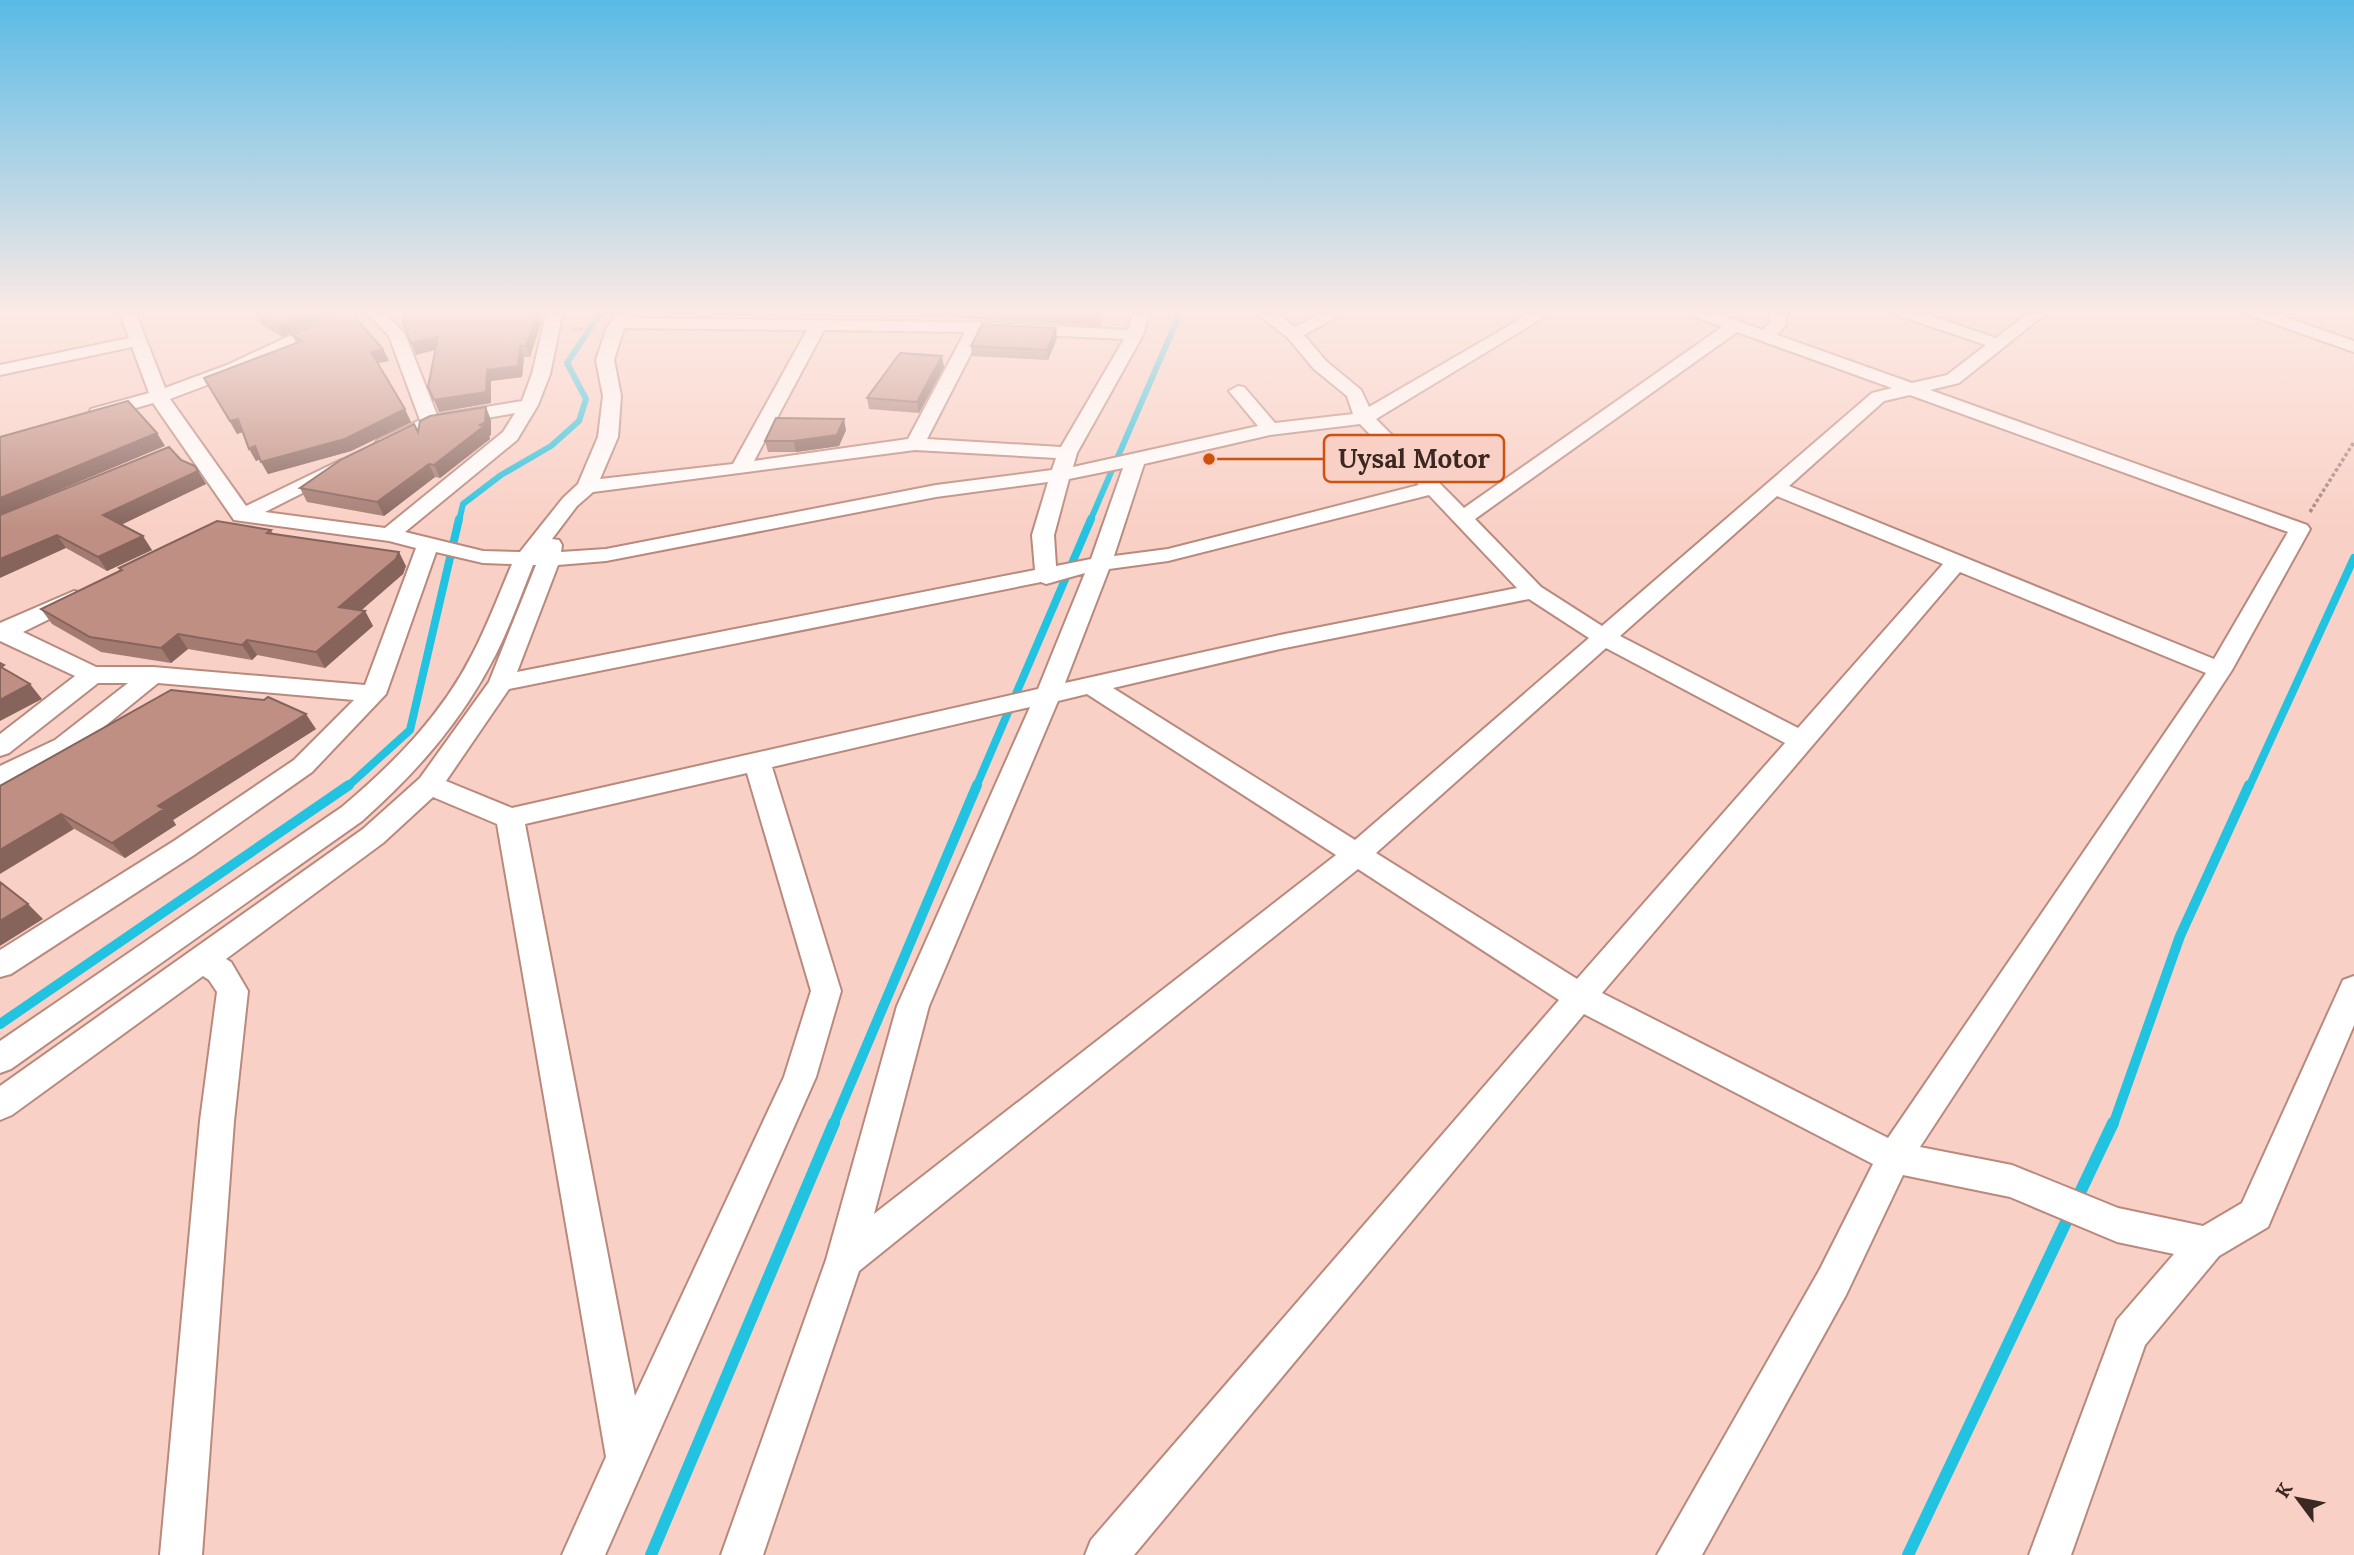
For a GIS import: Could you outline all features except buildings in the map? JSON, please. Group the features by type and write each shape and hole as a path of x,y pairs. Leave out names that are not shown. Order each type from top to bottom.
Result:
{"street":[{"path":"155,384 191,444 243,516 389,535 483,556 537,559 606,555 936,491 1063,475 1270,429 1364,418 1423,384"},
{"path":"80,418 160,396 194,384"},
{"path":"416,384 430,422"},
{"path":"389,535 510,436 529,405 537,384"},
{"path":"0,1059 352,814 398,774 432,735 464,690 537,559 554,523 586,487 608,437 612,396 610,384"},
{"path":"740,469 786,384"},
{"path":"915,444 947,384"},
{"path":"1049,576 1043,535 1063,475 1067,453 1107,384"},
{"path":"1342,384 1354,394 1364,418 1533,592 1605,638 1802,741"},
{"path":"1462,519 1653,384"},
{"path":"1678,1555 1833,1282 1894,1158 2220,670 2300,529 1893,384"},
{"path":"844,1260 1356,855 1878,397 1929,384"},
{"path":"1238,391 1270,429"},
{"path":"218,528 430,422 529,405"},
{"path":"167,455 191,444"},
{"path":"586,487 740,469 915,444 1067,453"},
{"path":"742,1555 844,1260 913,1006 1045,697 1097,565 1133,461"},
{"path":"1773,487 2220,670"},
{"path":"500,682 1097,565 1168,555 1433,488"},
{"path":"0,965 184,848 303,766 374,694 431,545"},
{"path":"0,1105 363,843 429,785 458,747 500,682 537,559"},
{"path":"1106,1555 1580,997 1957,562"},
{"path":"1,632 96,588"},
{"path":"429,785 510,818 1280,642 1533,592"},
{"path":"1,632 93,675 153,676 374,694"},
{"path":"0,747 93,675"},
{"path":"0,778 64,746 153,676"},
{"path":"1092,686 1580,997 1894,1158 2012,1181 2117,1225 2206,1244"},
{"path":"583,1555 800,1077 826,991 757,762"},
{"path":"510,818 627,1459"},
{"path":"181,1555 217,1121 233,991 220,971 202,960"},
{"path":"2050,1555 2130,1333 2206,1244 2255,1214 2354,989"}],"path":[{"path":"2300,529 2354,442"}],"waterway":[{"path":"459,521 463,504 501,475 551,446 579,421 586,399 578,384"},
{"path":"1090,521 1150,384"},
{"path":"347,787 410,730 459,519"},
{"path":"976,787 1091,519"},
{"path":"2249,787 2354,558"},
{"path":"0,1024 349,785"},
{"path":"833,1125 977,785"},
{"path":"2113,1125 2180,936 2249,785"},
{"path":"651,1555 834,1123"},
{"path":"1908,1555 2113,1123"}],"place":[{"name":"Uysal Motor","path":"1209,459"}]}
